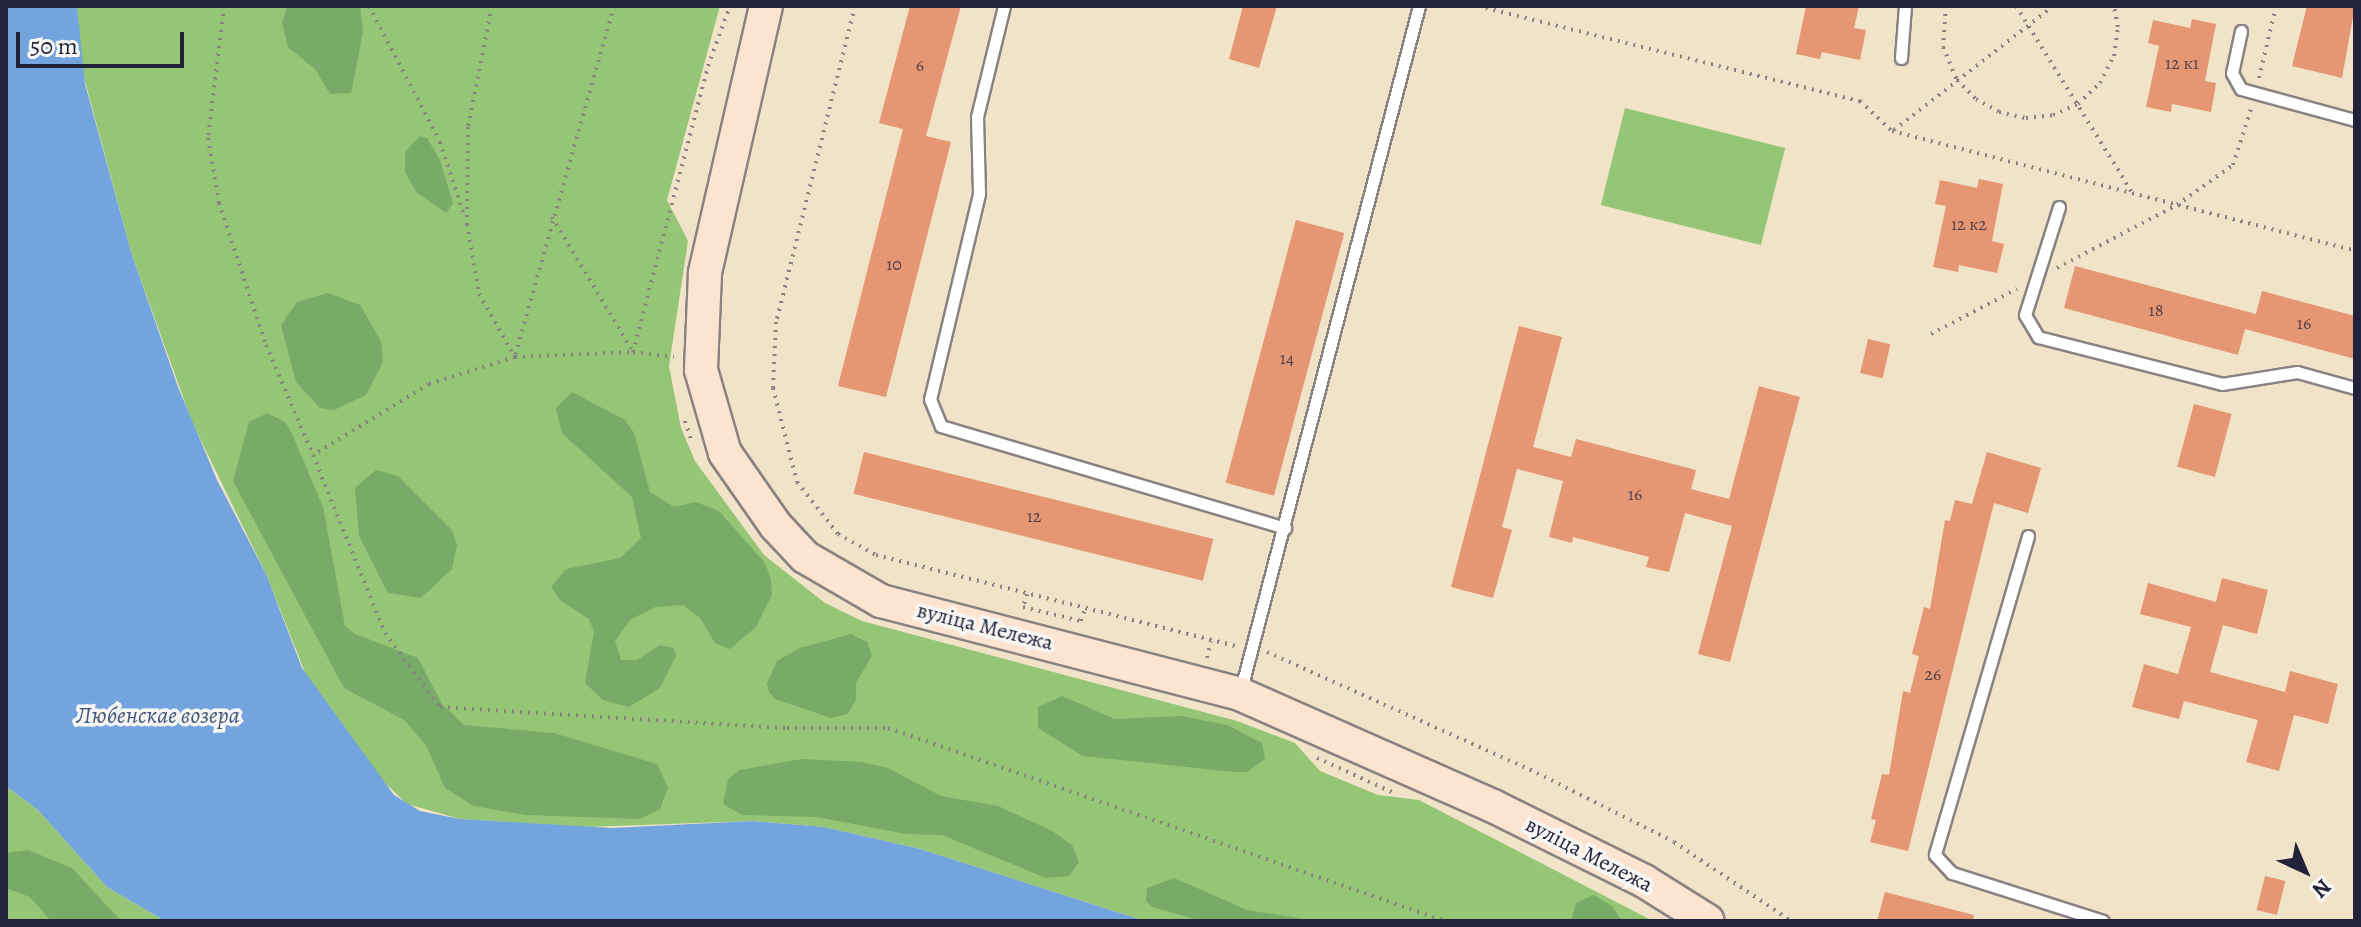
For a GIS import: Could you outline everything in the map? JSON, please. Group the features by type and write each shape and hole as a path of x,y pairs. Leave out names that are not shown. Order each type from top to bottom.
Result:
{"main road":[{"name":"вуліца Мележа","path":"766,6 722,185 700,324 706,397 725,453 743,482 805,557 881,601 1240,694 1493,806 1644,881 1708,921"}],"lane":[{"path":"1004,6 977,117 979,194 930,399 941,426 1285,528"},
{"path":"1240,694 1419,6"},
{"path":"1901,58 1905,6"},
{"path":"2241,31 2232,73 2241,89 2355,120"},
{"path":"2059,207 2025,315 2038,337 2222,384 2297,372 2355,388"},
{"path":"2028,536 1935,855 1952,873 2103,921"}],"path":[{"path":"224,6 208,138 219,203 266,345 385,633 440,707 787,728 888,728 1445,921"},
{"path":"369,6 440,142 467,224 479,294 515,357"},
{"path":"467,224 468,127 492,6"},
{"path":"515,357 614,6"},
{"path":"633,352 708,66 730,6"},
{"path":"855,6 776,322 773,388 783,440 803,491 855,547 1085,609 1252,649 1537,773 1674,842 1791,921"},
{"path":"1478,6 1860,101 1892,131 2355,251"},
{"path":"1946,6 1943,47 1957,80 1976,99 1999,112 2026,118 2078,104 2100,83 2114,56 2118,27 2114,6"},
{"path":"2016,6 2133,194"},
{"path":"1892,131 2053,6"},
{"path":"1931,334 2177,205 2238,157 2276,6"},
{"path":"552,217 633,352"},
{"path":"313,455 429,384 515,357 633,352 674,355 676,368"},
{"path":"683,409 696,448"},
{"path":"1027,594 1023,607 1081,621 1085,609"},
{"path":"1206,665 1211,641"},
{"path":"1307,748 1324,765 1380,791"}],"green space":[{"path":"77,6 720,6 667,200 688,241 669,366 681,428 695,461 764,555 825,603 862,621 1237,721 1295,743 1320,771 1378,795 1419,800 1653,921 1145,921 920,849 824,827 753,821 586,827 460,819 407,804 384,782 308,680 266,574 192,422 132,255 79,59"},
{"path":"288,6 360,7 363,32 351,93 330,94 316,70 288,47 282,22"},
{"path":"1625,108 1785,148 1761,245 1601,205"},
{"path":"420,136 427,138 440,160 453,203 446,213 416,192 405,172 405,152"},
{"path":"328,293 360,305 381,341 383,362 366,395 334,410 320,408 296,382 281,325 297,302"},
{"path":"572,392 625,420 634,433 650,492 674,507 696,502 719,511 764,562 771,579 772,595 756,627 730,649 715,643 700,618 683,605 655,607 630,620 615,641 621,660 637,660 660,645 674,648 676,656 660,688 629,707 603,700 585,683 594,632 589,619 561,601 551,587 566,569 620,558 641,538 632,497 562,433 556,408"},
{"path":"267,413 285,422 323,507 345,626 355,634 418,658 442,704 464,725 554,733 657,764 668,788 660,809 640,819 525,815 474,806 445,788 426,745 404,720 344,688 233,481 249,422"},
{"path":"376,470 398,476 452,530 457,545 452,569 421,598 388,593 359,536 355,488"},
{"path":"851,634 867,642 872,656 856,683 856,700 848,714 831,718 775,699 769,692 767,683 777,661 800,648"},
{"path":"1062,696 1115,719 1181,716 1227,725 1262,743 1265,759 1247,772 1235,772 1083,756 1038,728 1038,707"},
{"path":"802,759 861,762 888,768 941,796 998,806 1052,831 1072,845 1079,862 1069,876 1046,878 942,835 906,834 817,817 742,815 723,804 728,779 739,770"},
{"path":"6,786 38,810 107,887 165,921 6,921"},
{"path":"28,850 72,868 121,921 51,921 30,897 6,888 6,853"},
{"path":"1174,878 1247,910 1317,921 1202,921 1152,907 1146,901 1147,888"},
{"path":"1594,895 1612,906 1622,921 1571,921 1576,903"}],"water":[{"name":"Любенскае возера","path":"6,6 77,6 85,84 132,255 178,387 217,480 266,574 302,668 394,795 420,811 460,819 612,828 753,821 824,827 920,849 1145,921 165,921 107,887 38,810 6,786"}],"building":[{"path":"910,6 961,6 926,136 951,142 886,397 838,386 903,129 879,123"},
{"path":"1243,6 1277,6 1259,68 1229,59"},
{"path":"1806,6 1859,6 1854,28 1866,30 1860,60 1822,52 1820,59 1796,54"},
{"path":"2307,6 2355,6 2342,78 2292,66"},
{"path":"2192,19 2216,24 2205,81 2216,83 2211,112 2172,104 2171,112 2146,107 2159,46 2148,43 2153,20 2190,28"},
{"path":"1979,179 2003,184 1992,241 2004,244 1997,273 1959,265 1958,272 1933,267 1946,206 1935,204 1940,180 1977,188"},
{"path":"1296,220 1344,233 1274,496 1226,483"},
{"path":"2075,266 2256,314 2262,291 2355,316 2355,359 2245,329 2238,355 2064,308"},
{"path":"1519,326 1562,337 1533,447 1571,457 1576,439 1696,470 1691,489 1729,499 1759,386 1800,397 1730,662 1698,654 1732,526 1685,513 1669,572 1646,567 1649,557 1573,537 1572,543 1549,537 1563,481 1517,469 1502,527 1512,530 1493,598 1451,587"},
{"path":"1868,339 1890,344 1883,378 1860,373"},
{"path":"2194,404 2232,414 2215,477 2177,467"},
{"path":"864,452 1213,539 1203,581 854,494"},
{"path":"1987,452 2041,468 2028,513 1994,503 1908,851 1870,842 1876,820 1871,819 1882,774 1889,775 1903,691 1910,693 1919,656 1912,654 1924,607 1930,609 1945,520 1950,521 1955,500 1972,504"},
{"path":"2222,578 2268,590 2257,634 2223,625 2210,672 2285,692 2290,671 2338,684 2328,724 2294,715 2279,771 2246,762 2258,720 2184,701 2179,719 2132,707 2144,664 2178,674 2191,627 2140,614 2148,583 2216,602"},
{"path":"2265,876 2285,881 2277,915 2257,910"},
{"path":"1885,892 1974,915 1973,921 1877,921"}]}
